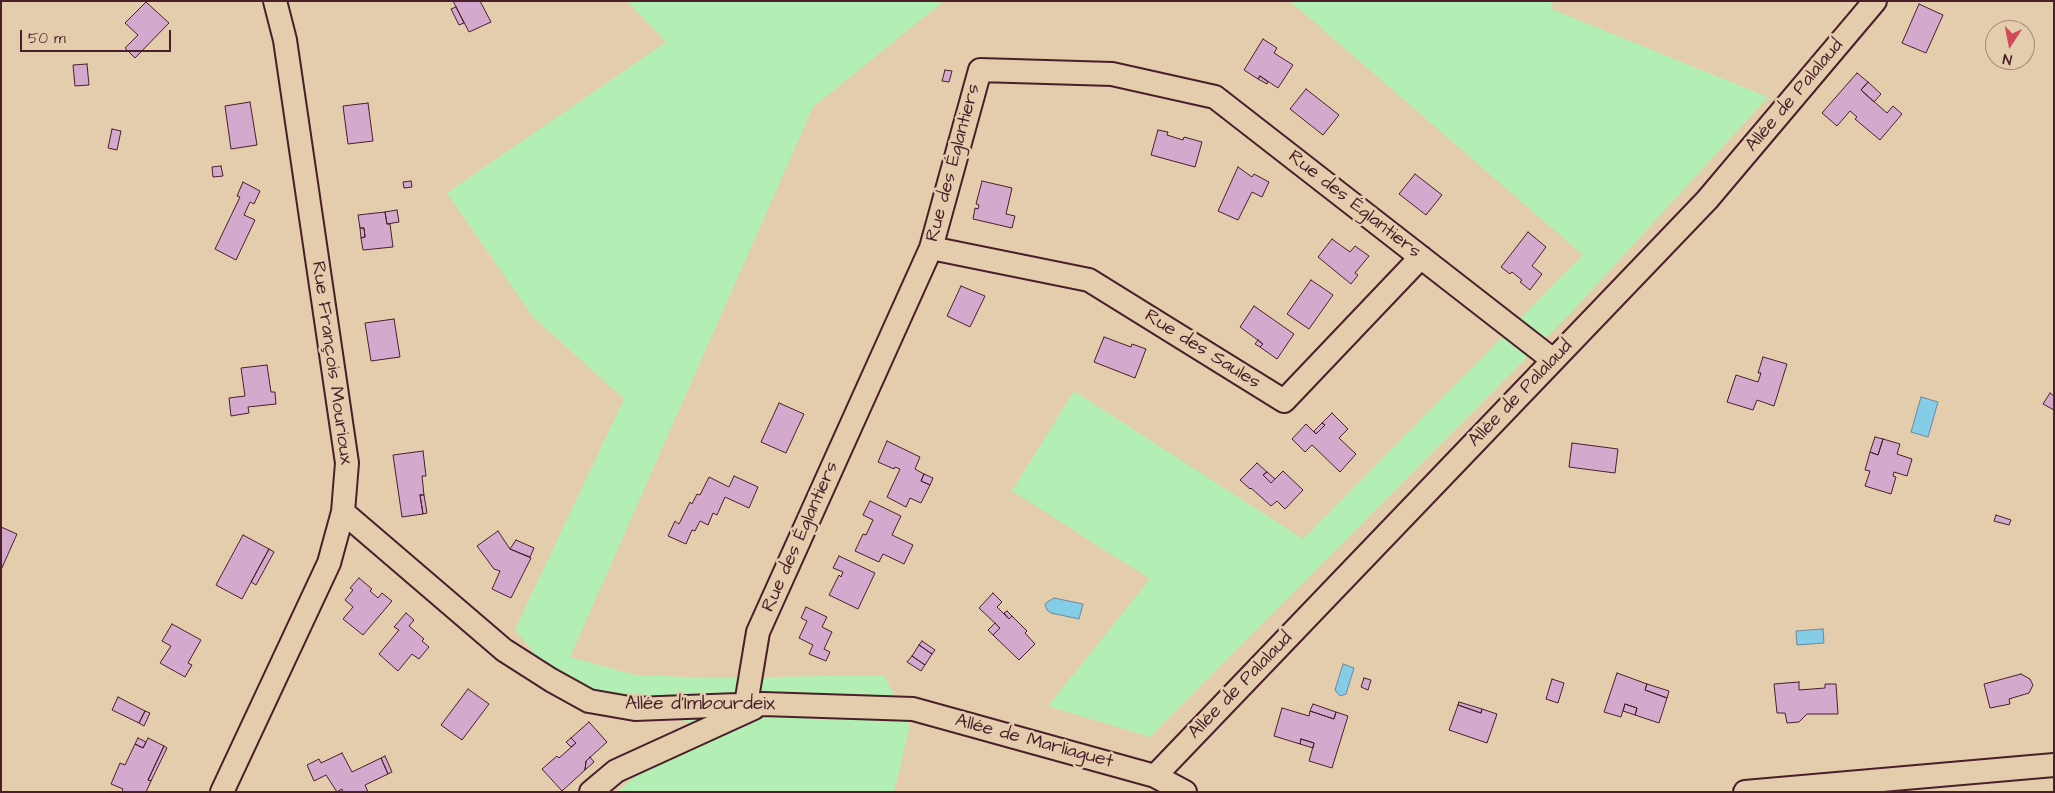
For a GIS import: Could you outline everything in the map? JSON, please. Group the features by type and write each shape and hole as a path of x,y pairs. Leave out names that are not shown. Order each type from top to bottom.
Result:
{"street":[{"name":"Rue François Mourioux","path":"222,792 328,564 343,512 347,463 285,40 275,1"},
{"name":"Allée de Palalaud","path":"1155,776 1707,200 1876,1"},
{"name":"Rue des Églantiers","path":"754,704 758,632 932,248 980,70 1112,74 1215,97 1554,360"},
{"name":"Rue des Saules","path":"932,248 1089,280 1284,401 1421,257"},
{"name":"Allée d'Imbourdeix","path":"343,512 504,650 551,680 589,701 635,709 754,704 913,709"},
{"path":"591,792 616,771 754,704"},
{"name":"Allée de Marliaguet","path":"913,709 1155,776 1186,792"},
{"path":"1745,792 2054,765"}],"green space":[{"path":"627,1 944,1 813,107 570,657 635,675 714,678 884,675 910,726 894,792 618,792 692,724 590,688 540,661 515,629 624,399 533,317 447,193 666,42"},
{"path":"1290,1 1553,1 1551,9 1768,97 1567,317 1150,737 1048,706 1150,579 1012,491 1074,391 1303,539 1583,255"}],"water":[{"path":"1921,397 1938,402 1928,437 1911,432"},
{"path":"1054,598 1083,604 1079,619 1051,613 1047,610 1045,605"},
{"path":"1823,629 1824,643 1797,645 1796,631"},
{"path":"1343,664 1354,668 1346,694 1340,696 1335,690"}],"building":[{"path":"453,1 480,1 491,22 469,32"},
{"path":"146,2 169,23 135,58 125,48 138,35 125,23"},
{"path":"1919,4 1943,15 1926,53 1902,43"},
{"path":"456,7 464,23 459,25 451,9"},
{"path":"1263,39 1277,48 1274,53 1293,65 1278,88 1260,76 1258,79 1244,70"},
{"path":"87,64 89,85 75,86 73,65"},
{"path":"945,70 952,71 949,82 942,81"},
{"path":"1857,73 1868,82 1861,90 1887,113 1893,106 1902,114 1880,140 1855,119 1857,117 1850,111 1837,126 1822,113"},
{"path":"1260,76 1268,82 1267,84 1258,79"},
{"path":"1868,82 1881,94 1874,102 1861,90"},
{"path":"1306,89 1339,115 1323,135 1290,109"},
{"path":"250,102 257,145 231,149 225,106"},
{"path":"368,103 373,141 348,144 343,106"},
{"path":"112,129 121,131 117,150 108,148"},
{"path":"1158,130 1168,132 1167,135 1183,140 1184,137 1202,142 1195,167 1151,155"},
{"path":"221,166 223,176 213,177 212,167"},
{"path":"1238,167 1252,177 1254,174 1269,182 1262,197 1252,192 1238,220 1218,211"},
{"path":"1415,174 1442,195 1426,215 1399,194"},
{"path":"411,181 412,187 404,188 403,182"},
{"path":"982,181 1012,188 1006,214 1015,216 1012,228 973,219 975,208 978,209 979,205 976,204"},
{"path":"243,182 260,191 254,204 250,202 244,215 255,220 236,260 215,249 240,197 237,196"},
{"path":"397,210 399,222 387,224 385,212"},
{"path":"385,212 387,224 390,224 393,247 363,250 361,238 365,237 364,228 360,228 358,215"},
{"path":"360,228 364,228 365,237 361,238"},
{"path":"1528,232 1546,247 1532,266 1542,274 1530,290 1512,272 1510,274 1501,267"},
{"path":"1332,239 1350,252 1355,246 1369,256 1355,273 1358,275 1351,284 1318,257"},
{"path":"1311,280 1333,295 1309,329 1287,314"},
{"path":"961,286 985,296 970,327 947,316"},
{"path":"1254,306 1294,334 1277,359 1260,347 1263,344 1240,327"},
{"path":"394,319 400,357 371,361 365,323"},
{"path":"1104,337 1131,347 1132,344 1146,349 1135,378 1094,362"},
{"path":"1258,340 1263,344 1260,347 1255,344"},
{"path":"1763,357 1787,364 1774,406 1757,400 1753,410 1727,402 1736,375 1758,382 1761,373 1758,373"},
{"path":"267,365 271,392 275,392 276,404 248,407 249,413 231,416 229,398 245,396 241,368"},
{"path":"2050,393 2054,396 2054,410 2043,404"},
{"path":"779,403 804,414 786,453 761,442"},
{"path":"1332,413 1348,429 1339,438 1356,454 1340,472 1312,445 1305,452 1292,439 1306,424 1316,434 1325,425 1322,423"},
{"path":"1322,423 1325,425 1316,434 1314,431"},
{"path":"1875,437 1883,439 1878,455 1870,452"},
{"path":"1883,439 1900,444 1897,454 1912,459 1907,476 1894,472 1893,476 1896,477 1891,494 1865,486 1870,471 1865,470 1870,452 1878,455"},
{"path":"887,441 920,457 915,469 924,474 921,481 930,485 921,503 910,498 906,507 887,497 900,469 895,467 894,469 878,462"},
{"path":"1572,443 1618,449 1615,473 1569,467"},
{"path":"423,451 426,476 422,476 424,495 420,495 423,514 402,517 393,455"},
{"path":"1257,463 1267,472 1263,475 1271,483 1283,471 1303,490 1285,509 1277,501 1271,506 1240,480"},
{"path":"1267,472 1275,479 1271,483 1263,475"},
{"path":"924,474 933,478 930,485 921,481"},
{"path":"734,476 758,487 749,508 725,497 717,515 713,513 708,525 700,521 695,531 692,530 686,544 668,536 675,521 679,524 690,502 692,504 697,494 700,495 709,477 729,487"},
{"path":"420,495 424,495 427,513 423,514"},
{"path":"870,501 901,516 892,535 913,545 904,564 883,554 879,562 855,551 863,534 866,535 873,520 863,515"},
{"path":"1996,515 2011,520 2009,525 1994,521"},
{"path":"1,527 17,534 1,570"},
{"path":"498,531 510,549 531,558 511,598 492,589 500,571 494,569 477,546"},
{"path":"243,535 269,549 242,599 216,585"},
{"path":"516,540 534,548 530,557 510,549"},
{"path":"269,549 274,552 256,585 251,582"},
{"path":"839,556 875,573 858,609 829,595 839,575 841,577 843,572 833,568"},
{"path":"359,578 372,589 370,591 378,598 382,593 392,601 363,635 343,619 353,607 345,600 353,590 350,588"},
{"path":"993,593 1002,602 997,607 1009,619 1012,616 1027,631 1025,633 1035,644 1019,660 993,635 1000,628 979,608"},
{"path":"806,607 827,617 822,627 832,632 824,649 830,652 826,661 809,654 813,645 799,638 807,621 801,618"},
{"path":"1007,611 1012,616 1009,619 1004,613"},
{"path":"406,613 414,620 409,626 424,639 422,641 429,647 419,659 412,654 398,671 379,654 399,630 394,627"},
{"path":"995,623 1000,628 993,635 988,630"},
{"path":"172,624 201,640 188,663 192,665 185,677 160,663 171,646 162,641"},
{"path":"922,641 935,650 932,654 919,645"},
{"path":"919,645 932,654 925,665 912,656"},
{"path":"912,656 925,665 921,671 907,662"},
{"path":"1617,673 1647,684 1645,690 1667,698 1659,723 1635,715 1637,708 1625,704 1621,717 1604,712"},
{"path":"2021,674 2030,679 2033,685 2029,693 2009,699 2010,704 1990,708 1984,684"},
{"path":"1364,678 1371,680 1368,690 1361,687"},
{"path":"1552,679 1564,683 1558,703 1546,699"},
{"path":"1799,682 1799,690 1825,688 1825,684 1836,684 1838,714 1807,714 1799,722 1787,723 1785,713 1777,713 1774,684"},
{"path":"1647,684 1669,691 1667,698 1645,690"},
{"path":"468,689 489,704 462,740 441,725"},
{"path":"118,697 145,711 139,723 112,710"},
{"path":"1459,702 1482,709 1481,713 1458,705"},
{"path":"1313,704 1336,712 1334,719 1310,711"},
{"path":"1625,704 1637,708 1635,715 1623,711"},
{"path":"1458,705 1481,713 1482,709 1497,714 1487,743 1449,730"},
{"path":"1282,708 1309,716 1310,711 1334,719 1336,712 1348,716 1332,768 1309,761 1314,743 1301,739 1300,744 1274,736"},
{"path":"145,711 150,713 144,726 139,723"},
{"path":"589,722 607,742 586,761 585,770 562,791 542,769 557,756 559,758 576,743 571,738"},
{"path":"138,738 146,742 143,748 135,744"},
{"path":"148,738 164,746 148,780 151,781 146,792 122,792 123,789 111,784 120,763 125,765 135,744 143,748"},
{"path":"571,738 576,743 571,747 566,742"},
{"path":"1301,739 1314,743 1313,748 1300,744"},
{"path":"164,746 167,748 151,781 148,780"},
{"path":"342,753 352,772 381,758 388,774 365,785 368,792 343,792 342,789 337,792 326,775 314,781 307,765 319,759 321,763"},
{"path":"385,756 392,772 388,774 381,758"},
{"path":"590,757 594,762 585,770 586,761"}]}
